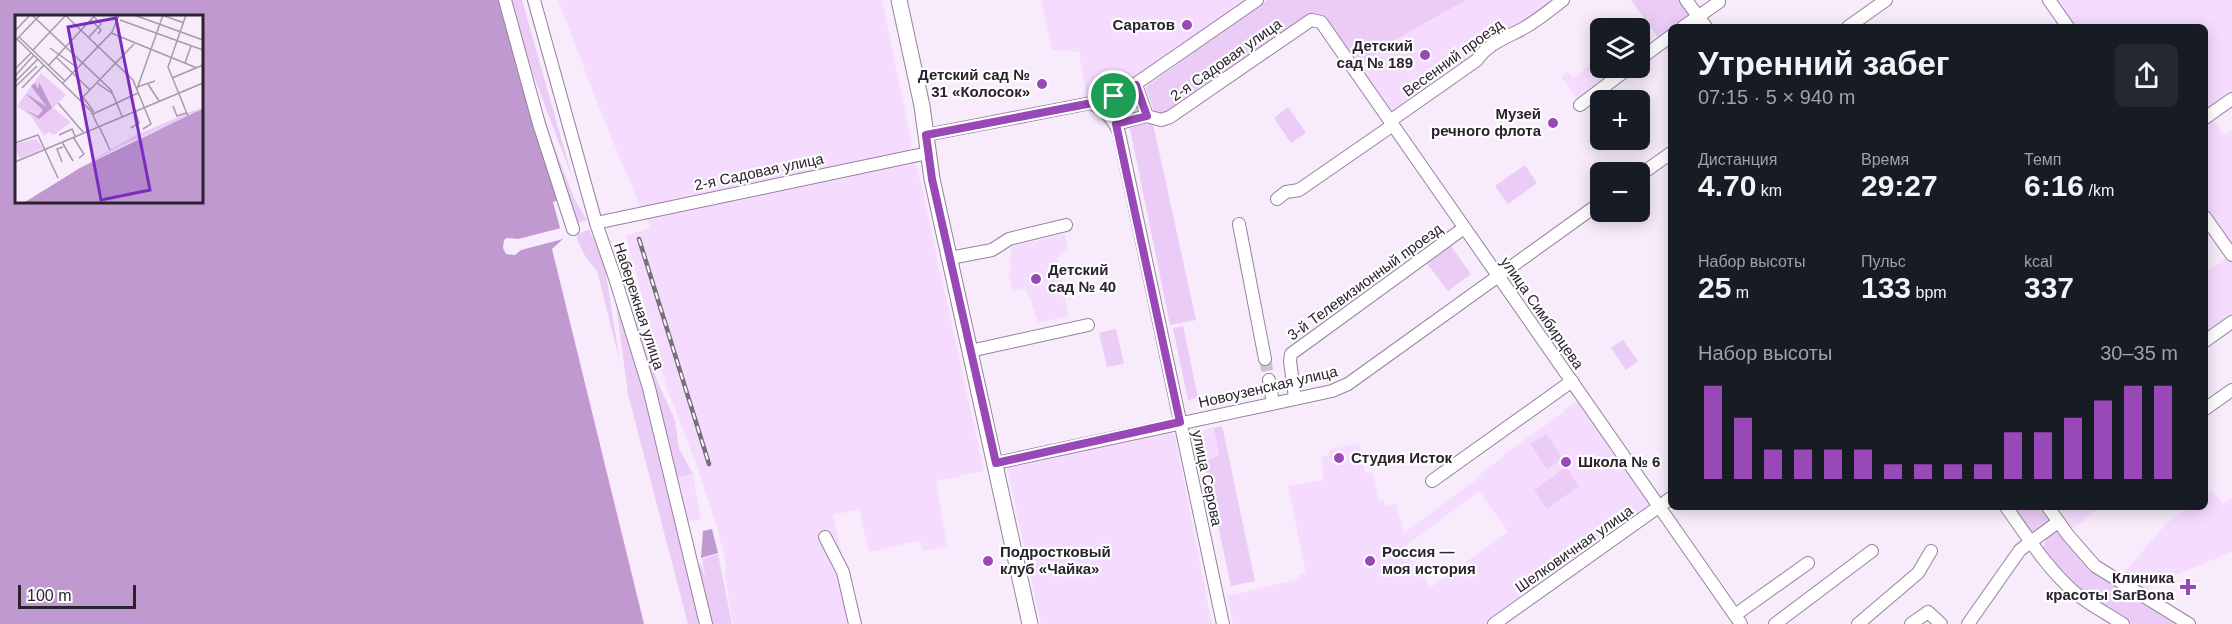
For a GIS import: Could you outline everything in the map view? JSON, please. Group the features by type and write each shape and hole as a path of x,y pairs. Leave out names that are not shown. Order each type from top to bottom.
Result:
{"main road":[{"path":"898,0 922,106 928,153 950,258 1030,624"}],"street":[{"path":"505,0 539,124 573,229"},
{"name":"Набережная улица","path":"534,0 596,223 649,388 706,624"},
{"name":"2-я Садовая улица","path":"926,135 1092,103 1124,92 1257,0"},
{"name":"Весенний проезд","path":"1277,199 1286,192 1299,190 1477,60 1482,53 1563,0"},
{"path":"1686,0 1702,22 1719,2"},
{"path":"1852,24 1886,0"},
{"path":"2049,0 2066,24"},
{"name":"2-я Садовая улица","path":"1116,124 1147,116 1161,120 1170,117 1311,20 1317,20"},
{"name":"улица Симбирцева","path":"1317,20 1321,22 1392,123 1738,619"},
{"path":"1650,52 1668,38"},
{"path":"1580,105 1616,78"},
{"path":"1136,85 1147,116"},
{"path":"2208,116 2232,99"},
{"path":"1092,103 1116,124"},
{"name":"улица Серова","path":"1116,124 1223,624"},
{"name":"2-я Садовая улица","path":"596,223 928,153"},
{"path":"1650,168 1668,155"},
{"name":"Новоузенская улица","path":"996,463 1332,391 1348,384 1590,210"},
{"path":"2208,221 2232,255"},
{"path":"1239,224 1265,358"},
{"path":"950,258 992,250 1009,239 1066,225"},
{"name":"3-й Телевизионный проезд","path":"1295,398 1291,354 1464,228"},
{"path":"2208,339 2232,322"},
{"path":"970,351 1089,325"},
{"path":"1269,380 1273,403"},
{"path":"1432,481 1572,381"},
{"path":"2208,407 2232,390"},
{"name":"Шелковичная улица","path":"1494,624 1668,500"},
{"path":"2008,510 2050,567 2074,592 2123,624"},
{"path":"2050,510 2082,552 2104,573 2189,624"},
{"path":"1968,624 2020,550 2058,522"},
{"path":"825,537 843,572 855,624"},
{"path":"1775,624 1872,551"},
{"path":"1858,624 1918,573 1931,551"},
{"path":"1738,619 1808,562"},
{"path":"1911,624 1928,612 1941,624"}],"shaded area":[{"path":"0,0 502,0 558,200 553,202 563,239 552,249 644,624 0,624"},
{"path":"510,0 522,0 573,180 532,71"},
{"path":"558,0 882,0 912,144 910,149 907,152 640,207"},
{"path":"1041,0 1243,0 1244,2 1138,76 1086,93 1079,52 1052,50"},
{"path":"1267,0 1466,0 1388,44 1358,68 1324,19 1317,14 1310,15 1167,114 1156,116 1146,89 1147,86"},
{"path":"1466,0 1558,0 1395,113 1389,112 1358,68 1388,44"},
{"path":"1631,0 1682,0 1699,24 1668,24 1668,52 1650,27 1650,18 1644,18"},
{"path":"2055,0 2232,0 2232,92 2208,109 2208,24 2072,24"},
{"path":"1590,65 1590,78 1606,78 1578,99 1561,77 1567,71 1573,78"},
{"path":"534,94 574,198 587,220 574,224"},
{"path":"1288,107 1306,133 1291,143 1274,118"},
{"path":"2212,118 2224,135 2231,131 2232,133 2232,244 2208,210 2208,121"},
{"path":"1153,124 1196,320 1170,325 1130,128"},
{"path":"912,162 917,166 984,471 936,481 947,546 923,551 920,540 869,552 859,509 833,515 843,560 852,624 733,624 724,570 727,569 717,527 698,469 666,386 626,236 650,228 647,217"},
{"path":"1525,165 1537,183 1508,204 1495,186"},
{"path":"589,230 603,256 620,362 597,271 584,254 576,234"},
{"name":"Детский сад № 40","path":"1065,234 1069,251 1061,253 1057,258 1069,316 1038,323 1030,298 1024,288 1013,290 1008,271 1012,270 1009,256 1012,255 1011,247"},
{"path":"1450,245 1471,274 1448,291 1426,262"},
{"path":"2228,257 2232,263 2232,319 2208,336 2208,271"},
{"path":"612,274 641,376 701,624 688,624 628,394"},
{"path":"621,281 627,288 658,383 675,420 679,449 693,474 674,478"},
{"path":"1183,326 1198,398 1188,400 1173,328"},
{"path":"1116,329 1124,364 1107,367 1099,333"},
{"path":"1623,340 1638,361 1626,370 1611,348"},
{"path":"1579,399 1652,504 1649,509 1484,624 1233,624 1227,596 1299,579 1299,575 1306,574 1288,486 1324,480 1321,457 1329,455 1329,450 1359,443 1365,473 1373,472 1379,500 1384,499 1385,506 1396,503 1404,533","holes":["1479,491 1508,532 1431,587 1410,558 1407,545"]},
{"path":"1222,426 1255,581 1231,586 1204,460 1219,456 1214,428"},
{"path":"1214,428 1219,456 1204,460 1199,431"},
{"path":"1168,431 1175,436 1212,624 1041,624 1007,468 1011,465"},
{"path":"1546,434 1563,458 1547,469 1530,444"},
{"path":"1566,467 1579,486 1547,509 1534,490"},
{"path":"693,474 701,519 685,522 674,478"},
{"path":"2212,491 2223,504 2232,497 2232,552 2170,577 2159,578 2145,592 2120,577 2167,523 2186,510 2208,510 2208,494"},
{"path":"2013,510 2045,510 2050,517 2049,520 2033,533"},
{"path":"2058,510 2097,510 2070,530"},
{"path":"712,529 718,553 701,558 703,531"},
{"path":"2055,530 2181,624 2132,624 2093,601 2065,578 2043,549 2046,537"},
{"path":"718,554 732,624 710,624 698,565 701,564 706,581 702,559"}],"pier":[{"path":"561,228 563,239 521,250 515,255 506,254 503,248 504,240 507,238 518,239"}],"tunnel":[{"path":"1265,359 1269,380"}],"railway":[{"path":"639,239 709,464"}],"place":[{"name":"Саратов","path":"1187,25"},
{"name":"Детский сад № 189","path":"1425,55"},
{"name":"Детский сад № 31 «Колосок»","path":"1042,84"},
{"name":"Музей речного флота","path":"1553,123"},
{"name":"Детский сад № 40","path":"1036,279"},
{"name":"Студия Исток","path":"1339,458"},
{"name":"Школа № 6","path":"1566,462"},
{"name":"Подростковый клуб «Чайка»","path":"988,561"},
{"name":"Россия — моя история","path":"1370,561"},
{"name":"Клиника красоты SarBona","path":"2188,587"}],"route":[{"path":"1136,85 1147,116 1116,124 1180,422 996,463 932,179 926,135 1092,103 1114,96 1136,85"}]}
